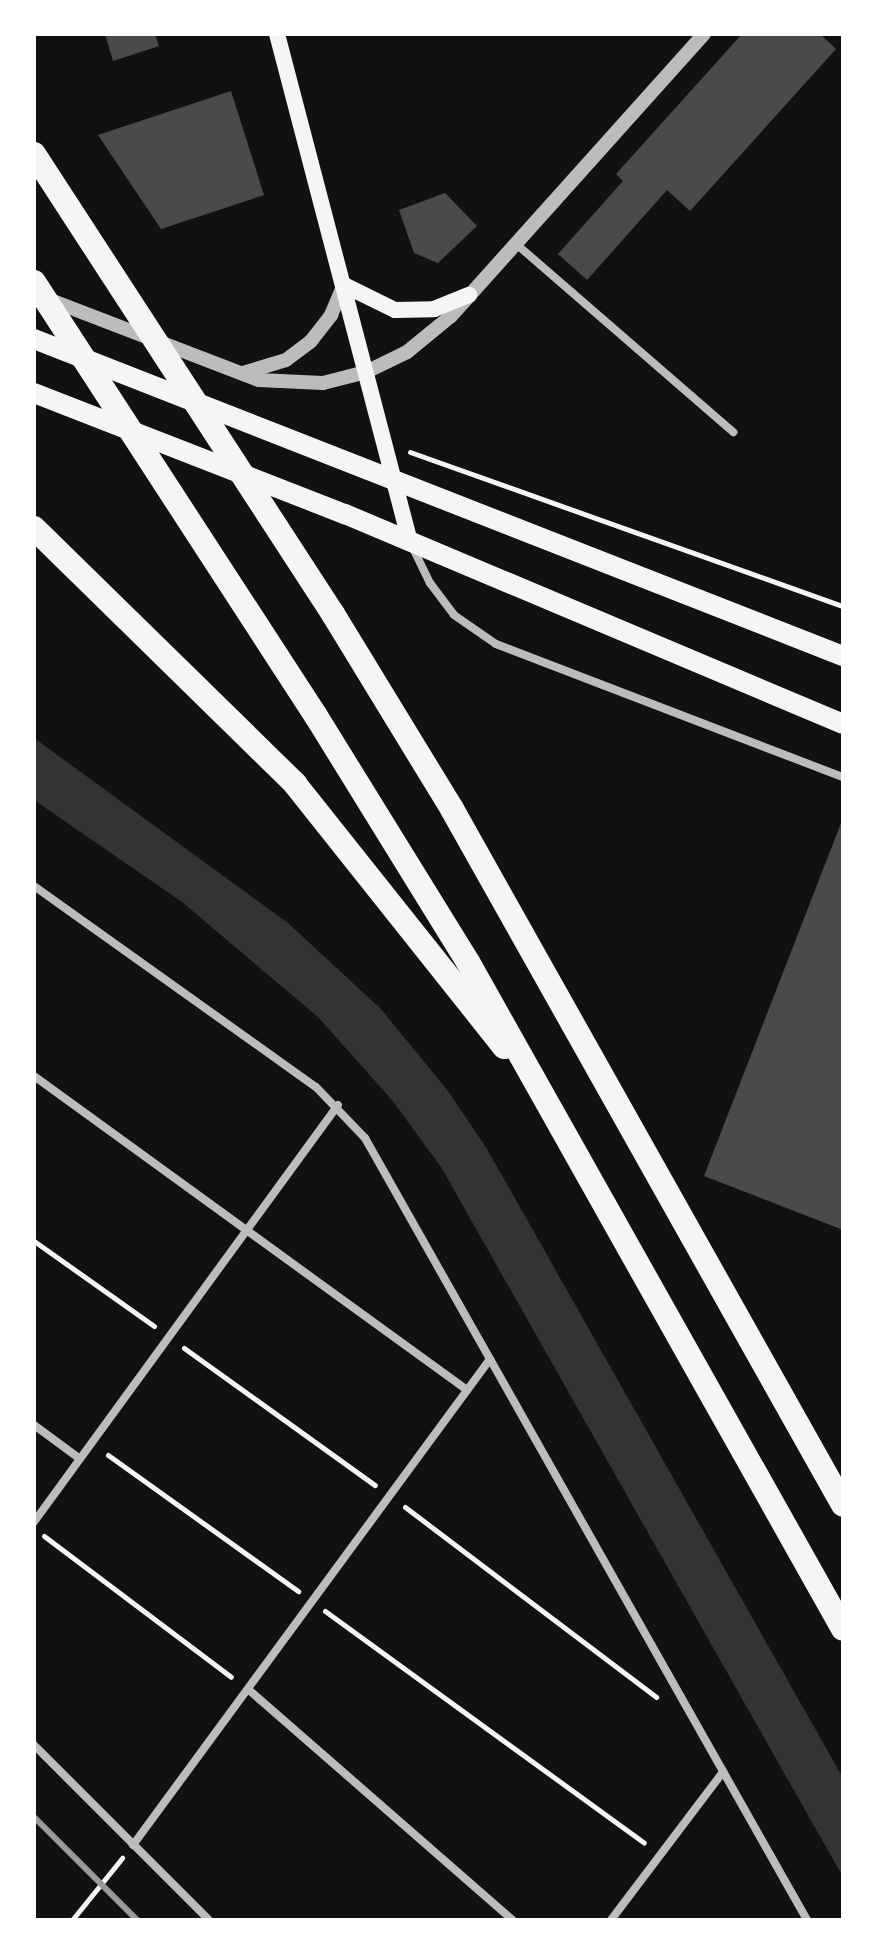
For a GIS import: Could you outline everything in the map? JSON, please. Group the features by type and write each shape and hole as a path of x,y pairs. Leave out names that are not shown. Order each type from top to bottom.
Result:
{"highway":[{"path":"34,154 333,614 528,940 843,1505"},
{"path":"34,282 395,841 538,1084 843,1629"},
{"path":"34,528 295,784 465,1001 538,1084"}],"main road":[{"path":"277,34 410,542"},
{"path":"344,285 395,310 434,309 469,295"},
{"path":"34,339 843,656"},
{"path":"34,393 410,542 843,724"}],"street":[{"path":"34,293 239,374 301,385 366,372 430,335 704,34"},
{"path":"515,243 733,432"},
{"path":"239,374 271,367 311,341 331,315 344,285"},
{"path":"410,542 441,600 496,644 843,777"},
{"path":"34,886 338,1105 365,1138 807,1920"},
{"path":"34,1076 467,1390"},
{"path":"34,1522 338,1105"},
{"path":"133,1845 490,1359"},
{"path":"34,1425 79,1458"},
{"path":"249,1690 513,1920"},
{"path":"34,1745 209,1920"},
{"path":"611,1920 723,1772"}],"path":[{"path":"384,443 843,606"},
{"path":"34,1241 390,1496 661,1701"},
{"path":"91,1442 661,1854"},
{"path":"34,1528 249,1690"},
{"path":"72,1920 133,1845"}],"shaded area":[{"path":"34,738 288,923 381,1009 448,1091 487,1149 843,1778 843,1877 441,1167 392,1100 318,1017 182,902 34,800"}],"building":[{"path":"105,34 155,34 159,46 113,61"},
{"path":"742,34 820,34 836,49 690,211 667,190 587,280 558,254 623,181 616,174"},
{"path":"231,91 264,195 161,229 98,135"},
{"path":"445,193 477,226 438,263 414,253 399,210"},
{"path":"843,818 843,1230 704,1176"}],"railway":[{"path":"34,1817 137,1920"}]}
